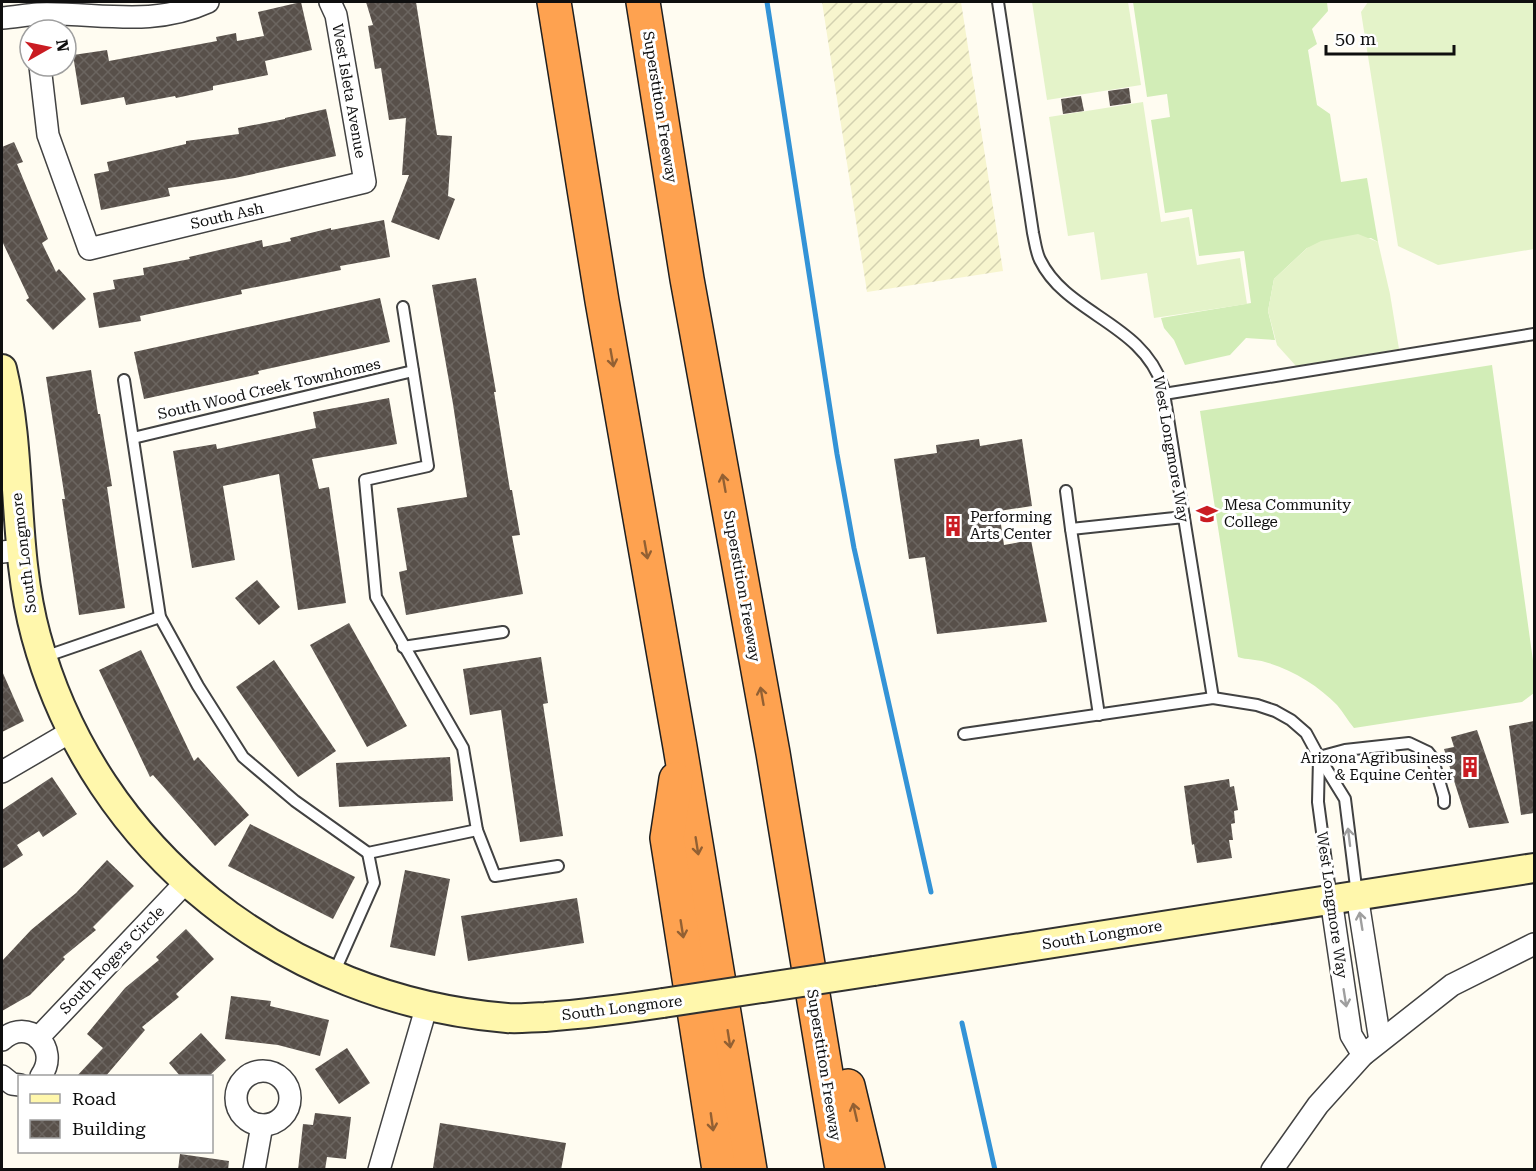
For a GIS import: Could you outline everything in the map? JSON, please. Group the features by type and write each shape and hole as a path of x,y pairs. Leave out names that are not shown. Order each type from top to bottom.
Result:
{"highway":[{"path":"545,2 602,301"},
{"path":"554,2 602,301 680,747 750,1170"},
{"name":"Superstition Freeway","path":"643,2 687,279 772,753 842,1170"},
{"path":"661,2 687,279"},
{"path":"680,747 667,838 719,1170"},
{"path":"772,753 868,1170"}],"street":[{"path":"2,18 39,15 151,18 208,2"},
{"name":"West Isleta Avenue","path":"330,2 336,15 364,183"},
{"name":"South Ash","path":"41,78 48,135 89,249 364,183"},
{"name":"South Longmore","path":"2,369 13,445 11,551 57,699 97,776 123,814 148,844 186,882 225,915 281,950 333,976 387,995 427,1005 509,1019 593,1014 1534,868"},
{"path":"2,772 72,730"},
{"name":"South Rogers Circle","path":"38,1038 186,882"},
{"name":"West Longmore Way","path":"1344,897 1380,1041"},
{"name":"West Longmore Way","path":"1344,897 1350,1035 1363,1055"},
{"path":"1272,1170 1317,1105 1363,1055 1452,985 1534,944"},
{"path":"379,1170 427,1005"},
{"path":"2,1040 9,1034 17,1032 24,1032 38,1038 47,1052 48,1060 42,1075"},
{"path":"2,1076 12,1084 18,1085"},
{"path":"254,1170 262,1125"}],"lane":[{"name":"West Longmore Way","path":"998,2 1033,233 1040,259 1050,275 1072,297 1136,343 1148,355 1156,368 1164,394 1214,698"},
{"path":"403,307 428,466 365,480 376,597 463,748 477,830 495,876 558,866"},
{"path":"1164,394 1534,334"},
{"name":"South Wood Creek Townhomes","path":"133,438 413,370"},
{"path":"124,380 160,617 198,686 243,757 295,801 368,853 374,883 333,976"},
{"path":"1066,491 1099,715"},
{"path":"1071,529 1184,517"},
{"path":"43,658 160,617"},
{"path":"403,647 503,632"},
{"path":"964,734 1214,698 1257,705 1275,711 1291,720 1306,733 1319,757 1348,750 1409,743 1428,752 1432,757 1444,803"},
{"name":"West Longmore Way","path":"1319,757 1345,800 1344,897"},
{"name":"West Longmore Way","path":"1319,757 1318,802 1344,897"},
{"path":"368,853 477,830"}],"shaded area":[{"path":"822,2 961,2 1003,271 867,292"}],"green space":[{"path":"1032,2 1128,2 1141,85 1047,100"},
{"path":"1133,2 1327,2 1328,11 1312,29 1317,44 1308,50 1317,105 1330,114 1341,182 1367,178 1378,242 1371,238 1307,248 1274,279 1268,311 1275,340 1246,338 1230,355 1185,365 1174,340 1164,328 1161,318 1251,303 1244,251 1199,256 1192,209 1165,213 1151,120 1170,117 1167,94 1147,97"},
{"path":"1368,2 1534,2 1534,249 1438,265 1398,246 1361,12"},
{"path":"1143,102 1161,222 1189,217 1197,265 1240,258 1247,304 1154,318 1147,273 1101,280 1094,232 1068,236 1049,117"},
{"path":"1358,234 1378,242 1399,349 1296,366 1277,345 1268,311 1274,279 1307,248 1321,241"},
{"path":"1492,365 1534,668 1534,693 1522,702 1354,728 1337,705 1304,679 1275,665 1238,657 1200,411"}],"building":[{"path":"301,2 312,50 265,61 268,75 213,86 213,90 126,105 124,97 81,105 77,78 78,54 107,50 109,61 217,41 216,37 236,33 237,41 264,36 258,12"},
{"path":"366,2 416,2 437,135 452,136 448,196 455,199 439,240 391,222 409,175 402,175 406,118 389,120 381,68 375,69 368,26 373,25"},
{"path":"1129,88 1131,103 1110,106 1108,91"},
{"path":"1081,96 1084,111 1063,114 1061,99"},
{"path":"326,109 336,156 235,178 168,188 170,196 101,210 94,174 109,171 107,162 186,144 186,141 239,134 238,128"},
{"path":"14,142 23,162 17,164 48,239 42,243 56,272 59,269 86,299 53,330 26,300 29,298 2,241 2,147"},
{"path":"384,220 390,257 340,266 341,270 241,290 242,294 140,316 141,321 99,328 93,293 115,289 113,280 144,275 143,268 190,259 189,257 262,240 263,247 331,228 331,230"},
{"path":"476,278 510,490 512,490 520,535 512,536 523,594 406,615 399,572 407,570 397,508 467,497 432,285"},
{"path":"380,298 390,342 144,399 134,352"},
{"path":"91,370 112,486 107,487 125,608 79,615 62,499 65,499 46,377"},
{"path":"389,398 397,444 312,459 319,489 329,487 346,603 298,610 279,474 223,486 235,560 192,568 173,451 216,444 217,449 316,428 313,412"},
{"name":"Performing Arts Center","path":"979,439 980,446 1022,439 1032,506 999,511 1004,545 1031,540 1047,622 937,634 925,557 909,559 894,459 937,453 936,445"},
{"path":"257,580 280,607 259,625 235,598"},
{"path":"349,623 407,726 367,747 310,645"},
{"path":"141,650 194,761 198,757 249,815 215,846 153,775 150,777 99,670"},
{"path":"541,657 548,703 543,704 563,836 520,842 501,710 470,715 463,669"},
{"path":"274,660 336,751 298,777 236,687"},
{"path":"2,671 24,721 2,732"},
{"path":"1534,721 1534,813 1521,815 1509,726"},
{"name":"Arizona Agribusiness & Equine Center","path":"1477,730 1509,823 1469,828 1444,749 1454,747 1451,737"},
{"path":"450,757 453,801 339,807 336,763"},
{"path":"52,777 77,814 43,837 39,831 17,845 23,855 2,869 2,810"},
{"path":"1229,779 1230,787 1234,786 1238,810 1234,811 1235,823 1231,824 1233,840 1229,840 1232,858 1197,863 1194,844 1192,845 1184,786"},
{"path":"250,824 355,877 333,919 228,866"},
{"path":"107,860 134,886 93,927 96,930 63,957 65,959 30,995 2,1011 2,961 31,930 76,893"},
{"path":"405,870 450,879 435,956 390,947"},
{"path":"577,898 584,943 468,961 461,916"},
{"path":"186,929 214,959 176,994 179,997 142,1027 145,1030 107,1075 78,1075 103,1048 87,1034 125,988 159,960 156,957"},
{"path":"231,996 271,1001 270,1006 329,1020 320,1056 278,1045 225,1039"},
{"path":"201,1033 226,1060 210,1075 179,1075 169,1063"},
{"path":"347,1048 370,1083 339,1104 315,1069"},
{"path":"315,1113 351,1117 346,1159 327,1157 325,1170 298,1170 303,1124 313,1125"},
{"path":"440,1123 566,1143 561,1170 433,1168"},
{"path":"180,1154 229,1161 228,1170 178,1170"}],"waterway":[{"path":"767,2 837,454 854,548 931,892"},
{"path":"962,1023 995,1170"}],"place":[{"name":"Mesa Community College","path":"1207,514"},
{"name":"Performing Arts Center","path":"953,526"},
{"name":"Arizona Agribusiness & Equine Center","path":"1470,767"}]}
